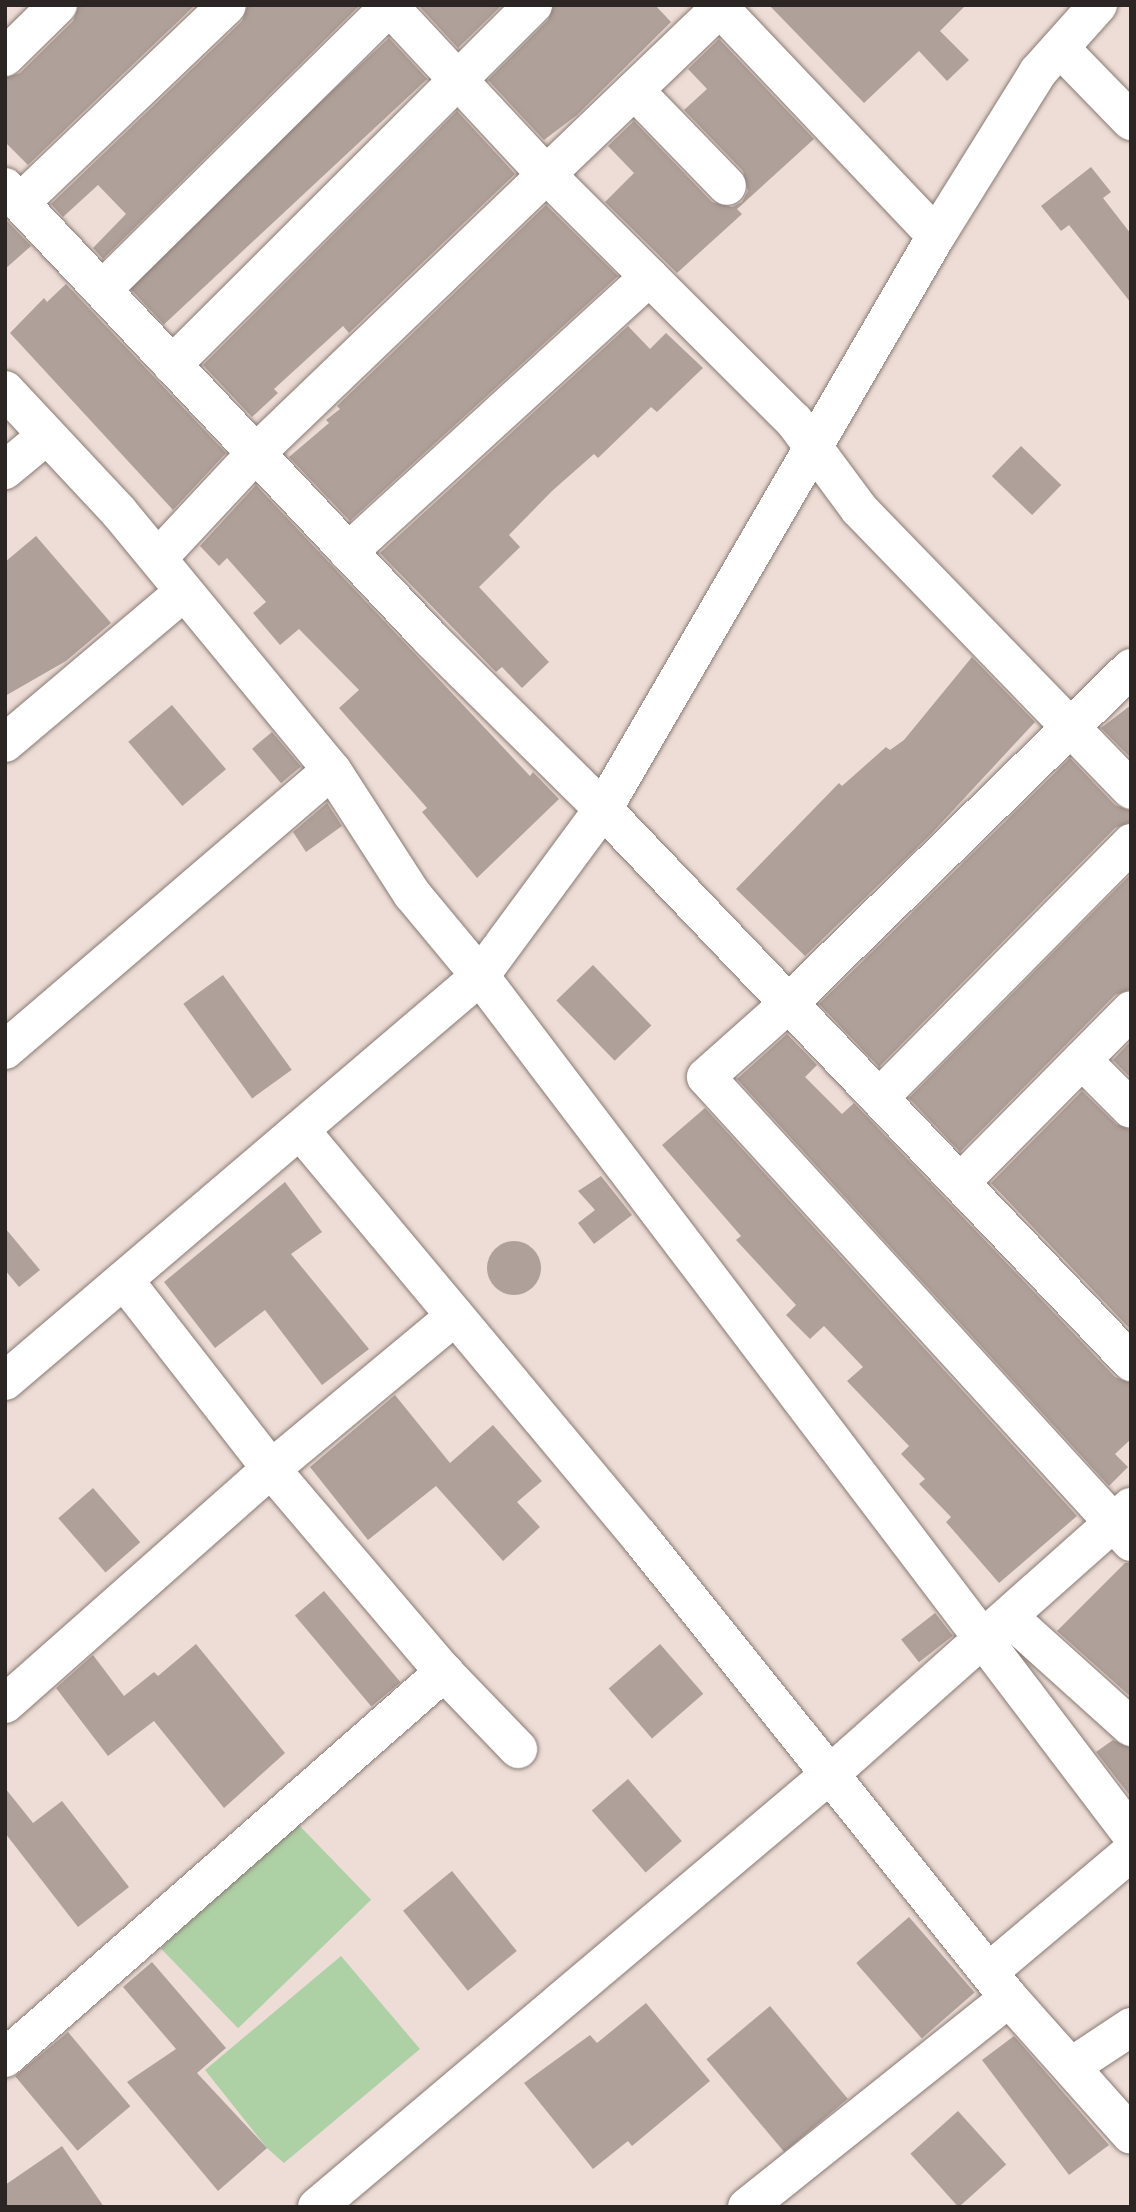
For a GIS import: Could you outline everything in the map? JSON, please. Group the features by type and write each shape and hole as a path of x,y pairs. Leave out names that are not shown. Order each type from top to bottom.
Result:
{"street":[{"path":"5,57 58,5"},
{"path":"227,5 13,195 348,552 603,809 960,1183 1124,1342"},
{"path":"172,365 533,5"},
{"path":"5,1381 480,976 603,809 936,236 1038,72 1098,5"},
{"path":"102,290 390,6 547,176 794,421 859,509 1131,790"},
{"path":"158,558 256,453 547,176 720,6 936,236"},
{"path":"1060,48 1131,121"},
{"path":"635,91 727,186"},
{"path":"348,552 649,277"},
{"path":"5,390 158,558 332,770 412,894 998,1629 1131,1834"},
{"path":"5,470 46,436"},
{"path":"5,743 184,592"},
{"path":"338,2200 998,1629 1125,1524 706,1077 789,1003 1131,668"},
{"path":"5,1050 332,770"},
{"path":"879,1098 1131,844"},
{"path":"960,1183 1131,1010"},
{"path":"1082,1060 1131,1109"},
{"path":"300,1130 639,1536 1000,1984 1131,2134"},
{"path":"124,1280 271,1469 444,1672 518,1749"},
{"path":"5,1704 271,1469 455,1316"},
{"path":"998,1629 1131,1727"},
{"path":"5,2058 444,1672"},
{"path":"747,2207 1000,1984 1131,1852"},
{"path":"1072,2066 1131,2027"}],"green space":[{"path":"294,1820 371,1900 238,2028 161,1949"},
{"path":"341,1956 420,2049 284,2163 267,2148 205,2070"}],"building":[{"path":"79,5 195,5 28,165 5,142 5,78 20,73 73,21"},
{"path":"248,5 360,5 103,259 93,248 126,214 98,185 63,217 51,204 242,21"},
{"path":"418,5 502,5 458,48"},
{"path":"554,5 655,5 671,22 577,115 544,140 488,80 548,20"},
{"path":"769,5 966,5 940,31 969,60 947,81 919,51 864,103"},
{"path":"389,38 427,79 164,324 126,284"},
{"path":"719,39 814,139 737,209 742,214 677,273 605,202 634,173 608,146 634,121 712,202 732,207 742,202 748,191 743,171 684,110 707,89 688,69"},
{"path":"457,111 515,174 349,333 343,326 274,389 278,393 252,417 203,365"},
{"path":"1091,167 1111,192 1103,198 1131,234 1131,303 1069,225 1061,231 1041,206"},
{"path":"546,205 618,276 350,521 289,457 329,423 326,420 340,409 337,406"},
{"path":"5,219 31,246 5,269"},
{"path":"66,284 226,453 173,510 10,333 44,298 47,302"},
{"path":"628,326 650,349 666,333 703,368 657,412 651,407 598,458 594,454 552,491 509,535 520,547 479,587 549,662 522,688 502,667 496,672 380,553"},
{"path":"1021,446 1061,485 1032,515 992,476"},
{"path":"256,485 530,776 533,772 559,799 477,878 422,812 427,808 339,708 359,690 299,629 280,645 253,613 266,602 227,558 219,566 200,546"},
{"path":"36,536 111,623 66,661 5,696 5,562"},
{"path":"972,657 1035,722 931,834 805,956 736,889 839,783 842,786 886,747 890,750 904,740"},
{"path":"172,705 226,769 182,806 128,742"},
{"path":"1131,705 1131,758 1101,728"},
{"path":"272,732 301,766 281,783 252,749"},
{"path":"1070,758 1115,805 1131,811 1131,822 1115,828 879,1067 819,1004"},
{"path":"327,803 342,826 306,852 293,832"},
{"path":"1131,874 1131,989 1115,995 960,1152 909,1098"},
{"path":"593,965 651,1025 615,1061 556,1000"},
{"path":"223,975 292,1070 252,1098 183,1004"},
{"path":"787,1034 817,1065 805,1077 842,1114 854,1103 1115,1377 1131,1383 1131,1439 1115,1454 1128,1467 1109,1486 737,1079"},
{"path":"1131,1041 1131,1078 1113,1060"},
{"path":"1082,1091 1116,1124 1131,1130 1131,1330 991,1183"},
{"path":"705,1108 1077,1516 999,1583 946,1522 951,1517 919,1484 925,1479 901,1454 909,1446 847,1381 863,1367 824,1326 810,1339 786,1315 796,1305 736,1240 741,1236 662,1145"},
{"path":"601,1176 632,1215 594,1244 578,1223 595,1210 578,1191"},
{"path":"285,1182 322,1232 291,1254 369,1349 322,1385 265,1310 215,1348 164,1282"},
{"path":"5,1228 40,1270 19,1287 5,1270"},
{"path":"514,1241 533,1249 541,1268 533,1287 514,1295 495,1287 487,1268 495,1249"},
{"path":"395,1395 450,1463 493,1425 542,1481 517,1502 540,1527 503,1561 436,1486 368,1540 310,1467"},
{"path":"93,1488 140,1542 106,1573 58,1518"},
{"path":"1125,1563 1131,1563 1131,1697 1057,1631"},
{"path":"324,1591 400,1682 371,1707 295,1615"},
{"path":"935,1613 953,1636 919,1662 901,1639"},
{"path":"196,1644 285,1753 224,1808 154,1721 108,1756 56,1688 93,1655 124,1696 154,1672 158,1676"},
{"path":"660,1644 703,1694 652,1738 609,1689"},
{"path":"1113,1740 1131,1748 1131,1797 1096,1752"},
{"path":"628,1779 682,1841 646,1872 592,1810"},
{"path":"5,1788 33,1823 62,1801 129,1887 78,1927 5,1833"},
{"path":"452,1871 517,1951 468,1991 403,1911"},
{"path":"909,1917 975,1992 922,2038 856,1963"},
{"path":"152,1962 226,2048 197,2073 267,2148 218,2191 127,2082 176,2049 123,1987"},
{"path":"646,2003 710,2081 632,2146 628,2141 593,2169 524,2083 590,2035 597,2043"},
{"path":"770,2006 848,2099 784,2152 706,2059"},
{"path":"68,2032 130,2106 77,2151 15,2076"},
{"path":"1014,2036 1109,2145 1069,2175 982,2060"},
{"path":"958,2111 1006,2165 958,2207 910,2154"},
{"path":"62,2146 104,2207 5,2207 5,2185"}]}
